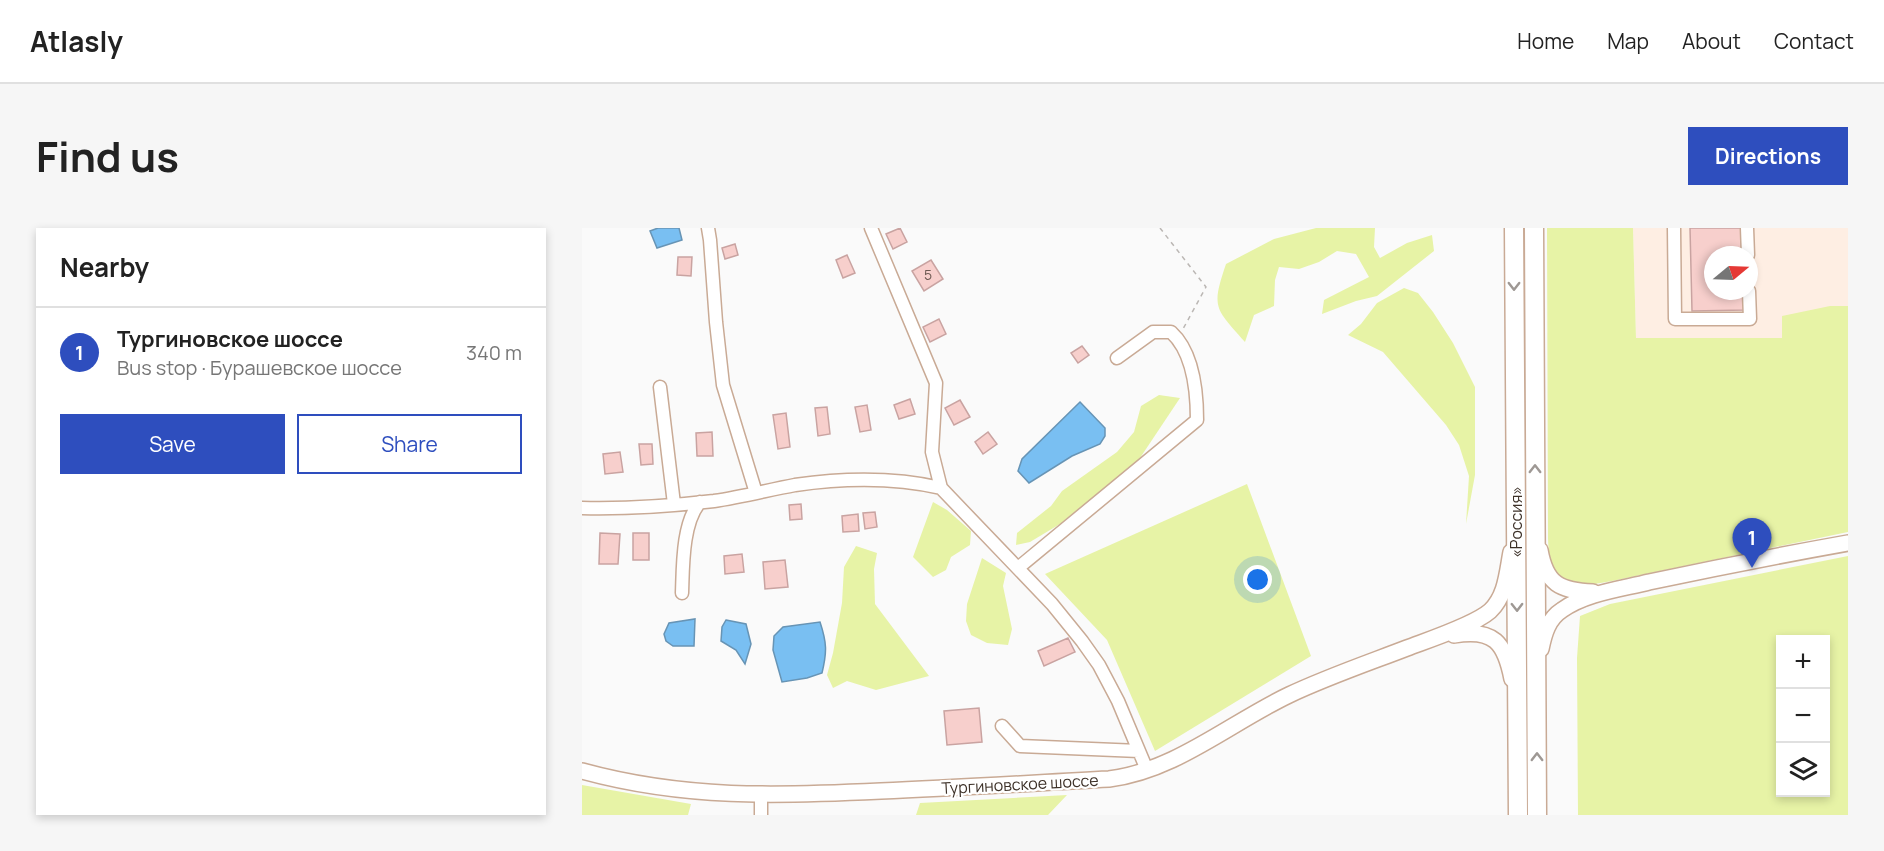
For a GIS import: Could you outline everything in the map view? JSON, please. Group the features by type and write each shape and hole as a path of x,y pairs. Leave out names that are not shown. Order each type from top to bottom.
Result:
{"highway":[{"name":"«Россия»","path":"1514,228 1518,815"},
{"name":"«Россия»","path":"1534,228 1537,815"}],"main road":[{"path":"1535,527 1543,565 1552,580 1571,591 1602,593"},
{"name":"Тургиновское шоссе","path":"582,771 653,787 761,796 1109,779 1147,770 1180,755 1288,696 1484,615 1497,603 1504,586 1516,528"},
{"path":"1536,670 1544,635 1553,617 1569,605 1602,593 1708,569 1848,543"},
{"name":"Тургиновское шоссе","path":"1430,639 1469,632 1483,634 1495,641 1508,658 1518,710"}],"street":[{"path":"708,228 723,385 756,493"},
{"path":"871,228 936,383 932,452 941,488 1018,568 1082,640 1099,665 1118,701 1147,770"},
{"path":"1674,228 1675,319 1750,319 1749,300"},
{"path":"1746,228 1747,246"},
{"path":"1018,568 1197,420 1197,399 1191,370 1184,347 1171,332 1153,332 1117,358"},
{"path":"660,387 674,504"},
{"path":"582,508 617,509 700,502 796,485 863,478 925,484 941,488"},
{"path":"682,593 686,538 690,519 700,502"},
{"path":"1002,726 1020,746 1139,751"},
{"path":"761,796 761,815"}],"path":[{"path":"1160,228 1206,287 1178,338"}],"shaded area":[{"path":"1633,228 1848,228 1848,306 1830,306 1782,338 1636,338"}],"green space":[{"path":"1316,228 1375,228 1374,247 1380,258 1407,243 1432,235 1434,251 1377,296 1322,314 1324,300 1369,277 1356,254 1337,251 1319,262 1299,269 1279,267 1275,280 1274,306 1254,315 1245,342 1227,322 1219,307 1218,290 1226,264 1274,239"},
{"path":"1547,228 1633,228 1636,338 1782,338 1782,316 1830,306 1848,306 1848,532 1583,586 1561,580 1549,561 1548,538"},
{"path":"1404,288 1418,293 1433,312 1453,343 1475,387 1475,475 1466,524 1469,476 1459,445 1446,425 1383,352 1348,335 1361,324 1377,303"},
{"path":"1159,395 1180,398 1138,461 1060,524 1030,542 1016,545 1017,533 1051,506 1062,491 1117,452 1134,432 1141,406"},
{"path":"1247,484 1311,656 1155,751 1107,640 1045,574"},
{"path":"933,502 947,510 971,531 970,545 951,557 946,570 933,577 913,557"},
{"path":"856,546 877,553 874,569 875,604 929,676 876,690 847,681 833,688 827,675 842,603 844,567"},
{"path":"1848,556 1848,815 1578,815 1577,658 1580,616 1610,604"},
{"path":"982,558 1006,573 1003,586 1012,629 1008,645 987,643 971,635 966,621 967,604"},
{"path":"582,785 691,804 688,815 582,815"},
{"path":"1067,795 1048,815 916,815 920,803"}],"water":[{"path":"658,228 679,228 682,240 657,248 650,231"},
{"path":"1080,402 1105,428 1105,436 1100,444 1072,456 1029,483 1018,471 1022,459"},
{"path":"695,619 694,646 673,646 666,641 664,634 669,623"},
{"path":"726,620 746,624 751,644 745,664 736,650 721,641 722,627"},
{"path":"820,622 825,648 822,673 782,682 773,650 774,636 783,627"}],"building":[{"path":"900,228 907,242 893,249 886,234"},
{"path":"1690,228 1743,228 1743,246 1704,246 1704,300 1744,300 1745,310 1692,311"},
{"path":"735,244 738,255 725,259 722,248"},
{"path":"847,255 855,273 843,278 836,260"},
{"path":"678,257 692,257 691,276 677,275"},
{"path":"931,260 943,279 924,291 912,271"},
{"path":"939,319 946,334 930,342 923,327"},
{"path":"1082,346 1089,355 1078,363 1071,353"},
{"path":"910,399 915,414 899,419 894,405"},
{"path":"960,400 970,417 954,425 945,408"},
{"path":"867,405 871,430 860,432 855,407"},
{"path":"827,407 830,434 818,436 815,408"},
{"path":"786,413 790,447 778,449 773,415"},
{"path":"712,432 713,456 697,456 696,433"},
{"path":"988,432 997,444 983,454 975,442"},
{"path":"639,444 652,444 653,464 641,465"},
{"path":"620,452 623,472 605,474 603,454"},
{"path":"801,504 802,519 790,520 789,505"},
{"path":"875,512 877,527 865,529 863,513"},
{"path":"858,514 859,531 843,532 842,516"},
{"path":"600,533 620,534 618,564 599,564"},
{"path":"633,533 649,533 649,560 633,560"},
{"path":"742,554 744,572 725,574 724,556"},
{"path":"785,560 788,587 765,589 763,562"},
{"path":"1068,638 1075,652 1044,666 1038,651"},
{"path":"979,708 982,742 947,745 944,711"}],"place":[{"name":"Тургиновское шоссе","path":"1752,568"}]}
